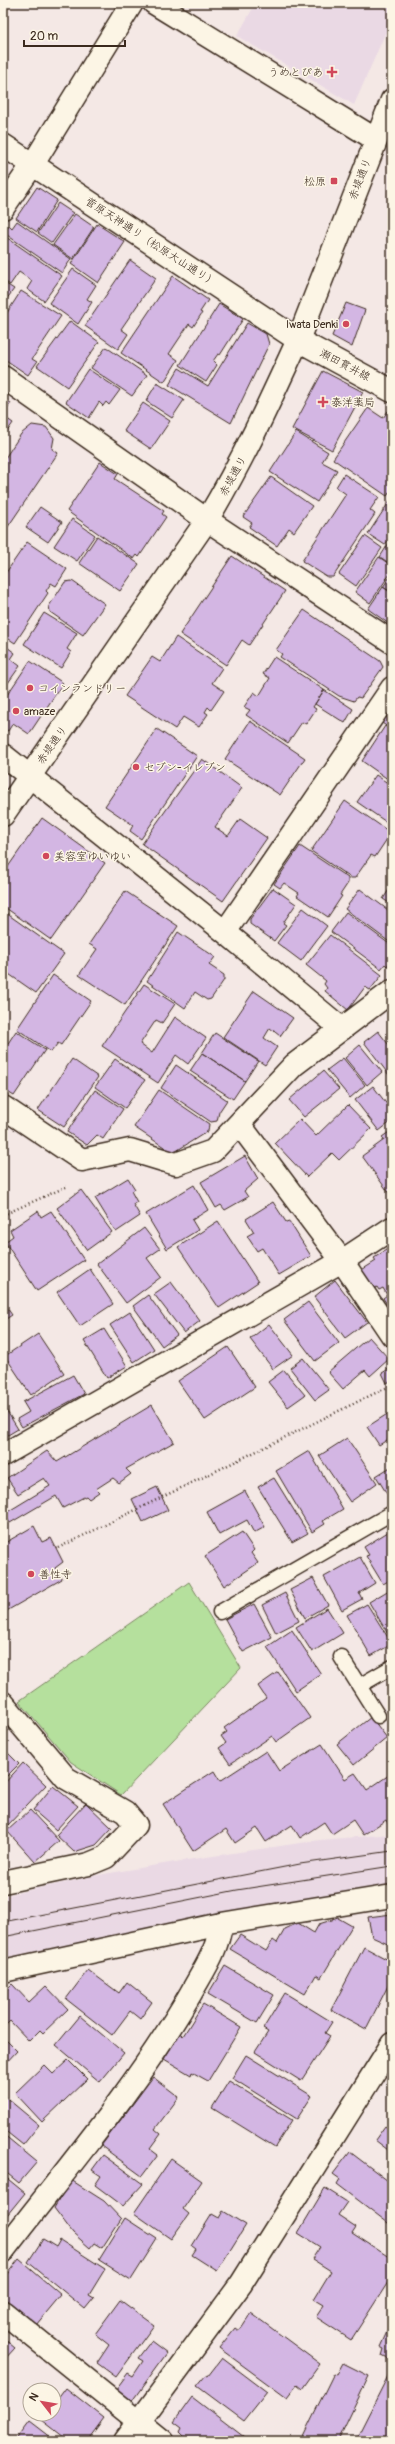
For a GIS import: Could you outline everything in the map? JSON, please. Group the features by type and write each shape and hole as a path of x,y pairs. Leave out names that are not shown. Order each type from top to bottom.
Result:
{"street":[{"path":"3,208 33,164 132,3"},
{"path":"154,3 375,139"},
{"name":"赤堤通り","path":"3,815 207,520 247,450 298,340 375,139 392,100"},
{"name":"菅原天神通り（松原大山通り）","path":"3,145 298,340"},
{"name":"瀬田貫井線","path":"298,340 392,391"},
{"path":"3,377 207,520 392,642"},
{"path":"225,932 392,688"},
{"path":"3,755 225,932 342,1029"},
{"path":"3,1107 82,1160 130,1150 176,1164 213,1151 240,1125 294,1065 392,990"},
{"path":"240,1125 342,1261 392,1336"},
{"path":"3,1455 342,1261 392,1228"},
{"path":"3,1882 90,1864 106,1856 136,1825 125,1812 66,1778 5,1709"},
{"path":"3,1971 221,1924 392,1896"},
{"path":"3,2250 138,2076 183,2006 214,1952 220,1940 221,1924"},
{"path":"126,2441 241,2284 392,2044"},
{"path":"3,2312 163,2441"}],"lane":[{"path":"220,1612 392,1513"},
{"path":"341,1657 378,1716"},
{"path":"360,1686 392,1667"}],"path":[{"path":"58,1548 392,1385"}],"shaded area":[{"name":"うめとぴあ","path":"256,3 392,3 392,18 354,105 237,36"},
{"path":"392,1834 392,1884 227,1911 3,1958 3,1896 104,1874 187,1860 320,1840"}],"green space":[{"path":"189,1582 241,1668 121,1795 71,1762 19,1701"}],"building":[{"path":"37,187 57,200 37,232 16,218"},
{"path":"58,203 73,213 52,243 38,233"},
{"path":"75,214 94,227 73,259 53,245"},
{"path":"17,221 71,259 62,273 4,233 9,225 12,228"},
{"path":"97,224 125,242 98,283 71,264"},
{"path":"3,235 62,276 44,301 27,289 32,281 19,272 10,285 3,280"},
{"path":"130,260 156,278 121,329 128,334 118,349 85,326"},
{"path":"73,269 96,285 87,299 92,302 78,324 49,303"},
{"path":"173,276 208,300 193,327 189,324 169,354 178,360 164,382 121,353"},
{"path":"3,282 14,289 3,304"},
{"path":"21,291 61,316 32,359 37,362 28,375 3,358 3,319"},
{"path":"346,303 365,310 352,347 332,336"},
{"path":"219,304 243,319 220,355 218,354 213,361 217,365 206,382 180,365"},
{"path":"70,321 99,342 67,387 37,366"},
{"path":"247,323 266,334 269,344 231,423 169,385 179,368 208,386"},
{"path":"106,347 147,375 132,396 91,368"},
{"path":"88,369 120,390 109,405 106,402 103,406 99,402 89,418 66,402"},
{"path":"323,371 363,392 332,450 292,429"},
{"path":"157,383 184,400 172,418 146,401"},
{"path":"3,398 11,403 3,414"},
{"path":"143,403 170,421 151,449 124,431"},
{"path":"368,408 383,418 388,411 392,413 392,489 387,496 333,459"},
{"path":"3,416 13,423 4,436 3,435"},
{"path":"32,425 46,427 54,438 52,449 58,453 3,534 3,461 21,434"},
{"path":"296,432 328,452 322,462 337,470 317,502 270,472"},
{"path":"100,462 118,474 115,479 164,511 162,514 166,517 139,557 137,555 134,559 67,511"},
{"path":"344,474 379,497 370,510 375,514 333,577 327,577 302,561 346,494 336,487"},
{"path":"271,477 312,506 294,532 289,528 277,546 249,527 252,523 243,517"},
{"path":"391,499 392,534 385,545 368,534"},
{"path":"40,507 62,522 48,542 26,527"},
{"path":"72,519 95,535 77,561 54,546"},
{"path":"97,536 139,564 120,591 79,563"},
{"path":"365,536 382,548 356,586 339,574"},
{"path":"392,538 392,565 380,557"},
{"path":"27,542 67,569 56,586 51,583 46,591 48,593 15,643 3,635 3,577"},
{"path":"232,556 285,591 249,645 242,640 226,665 180,634"},
{"path":"379,557 392,566 392,571 370,603 355,592"},
{"path":"392,574 392,593 383,587"},
{"path":"72,581 105,604 83,635 50,612 49,606 65,582"},
{"path":"383,587 392,593 392,626 368,609"},
{"path":"304,610 380,661 383,667 361,698 357,697 354,701 339,696 280,657 282,654 276,650"},
{"path":"44,613 77,633 67,649 71,652 61,668 24,644"},
{"path":"176,637 222,668 212,683 224,691 211,710 208,707 205,712 208,714 199,727 183,717 175,729 125,696 152,657 160,662"},
{"path":"3,644 15,653 11,659 20,666 3,690"},
{"path":"274,657 324,690 313,707 316,709 306,724 302,722 288,743 246,715 250,710 244,707 254,692 259,696 270,678 263,674"},
{"path":"30,661 63,683 29,734 13,723 8,731 3,728 3,701"},
{"path":"324,690 353,709 345,723 315,704"},
{"path":"392,709 392,730 382,723"},
{"path":"250,721 305,758 280,795 225,759"},
{"path":"385,726 392,730 392,782 362,761"},
{"path":"157,729 197,756 141,839 130,831 133,825 105,806"},
{"path":"202,759 242,788 215,827 228,836 240,819 267,838 223,901 142,844"},
{"path":"376,775 392,786 392,826 357,802"},
{"path":"345,801 391,833 375,857 371,855 355,878 351,878 311,851"},
{"path":"42,818 105,863 51,940 3,906 3,874"},
{"path":"300,846 348,878 348,883 340,895 342,896 328,917 297,896 299,893 284,883 280,888 274,884"},
{"path":"392,885 392,905 383,899"},
{"path":"273,888 296,904 283,923 286,925 274,941 250,924 250,919"},
{"path":"360,889 392,913 392,944 345,909"},
{"path":"125,891 178,926 125,1005 79,975 97,949 89,944"},
{"path":"303,908 327,926 301,961 277,943"},
{"path":"3,911 64,954 36,993 3,970"},
{"path":"346,912 392,946 392,959 387,966 385,964 381,969 331,932"},
{"path":"178,932 215,957 209,965 224,975 224,980 211,999 207,1000 195,992 185,1008 147,981"},
{"path":"330,935 382,975 370,990 365,987 348,1010 325,991 327,988 324,984 326,981 306,965"},
{"path":"53,975 91,1001 61,1045 58,1043 51,1052 17,1029"},
{"path":"144,984 175,1004 162,1023 156,1020 140,1044 152,1053 175,1017 206,1038 188,1064 176,1055 158,1083 102,1046"},
{"path":"254,991 293,1018 280,1036 270,1028 264,1038 277,1047 265,1065 223,1037"},
{"path":"16,1031 45,1050 14,1096 3,1089 3,1051"},
{"path":"378,1031 392,1049 392,1073 389,1075 364,1042"},
{"path":"215,1033 258,1061 245,1081 202,1053"},
{"path":"360,1045 382,1072 367,1085 345,1058"},
{"path":"202,1053 245,1081 233,1099 190,1071"},
{"path":"343,1058 365,1085 350,1098 327,1070"},
{"path":"72,1059 98,1077 64,1127 38,1110"},
{"path":"115,1059 145,1080 125,1108 95,1087"},
{"path":"176,1065 227,1100 219,1112 217,1121 211,1122 161,1088"},
{"path":"323,1071 339,1089 304,1117 289,1100"},
{"path":"373,1086 392,1111 392,1121 379,1131 355,1100"},
{"path":"95,1090 123,1109 103,1139 97,1135 87,1145 67,1132"},
{"path":"159,1090 209,1124 208,1131 173,1153 134,1127"},
{"path":"348,1105 371,1129 339,1160 332,1153 307,1177 275,1143 300,1119 316,1136"},
{"path":"392,1130 392,1197 362,1156 384,1140 382,1137"},
{"path":"245,1156 258,1179 244,1191 248,1197 225,1210 221,1205 216,1208 201,1182"},
{"path":"128,1178 135,1189 131,1191 137,1202 133,1204 140,1216 116,1232 95,1198"},
{"path":"194,1185 208,1210 192,1220 198,1230 167,1249 146,1214"},
{"path":"81,1190 112,1232 87,1250 57,1208"},
{"path":"273,1202 286,1222 289,1221 311,1256 279,1275 262,1248 257,1251 247,1236 254,1232 246,1219"},
{"path":"38,1211 41,1217 51,1211 84,1260 37,1291 5,1242 13,1236 10,1230"},
{"path":"218,1221 258,1282 219,1308 178,1247"},
{"path":"144,1228 160,1249 147,1258 161,1277 126,1303 97,1264"},
{"path":"389,1248 392,1251 392,1312 383,1298 387,1295 383,1288 379,1290 377,1287 372,1290 360,1271 376,1261 374,1258"},
{"path":"90,1269 113,1304 80,1326 57,1292"},
{"path":"335,1280 367,1322 345,1338 314,1297"},
{"path":"171,1282 200,1321 184,1333 154,1294"},
{"path":"148,1295 177,1335 162,1346 133,1306"},
{"path":"3,1302 12,1315 3,1321"},
{"path":"308,1302 339,1343 315,1361 284,1320"},
{"path":"130,1312 154,1349 134,1362 110,1325"},
{"path":"269,1324 293,1355 273,1369 250,1339"},
{"path":"104,1329 127,1366 107,1378 84,1341"},
{"path":"38,1334 64,1373 31,1395 5,1356"},
{"path":"369,1337 389,1359 370,1376 365,1370 343,1389 328,1372"},
{"path":"228,1347 255,1387 205,1420 178,1381"},
{"path":"303,1358 329,1390 315,1400 290,1368"},
{"path":"392,1367 392,1380 387,1383 382,1373"},
{"path":"284,1370 305,1395 288,1407 268,1382"},
{"path":"73,1375 84,1394 22,1427 17,1419 29,1412 23,1402"},
{"path":"3,1405 18,1429 3,1438"},
{"path":"152,1405 174,1442 126,1469 131,1474 119,1483 113,1478 96,1489 99,1492 89,1499 86,1496 63,1508 56,1496 10,1523 4,1514 50,1486 44,1478 18,1494 7,1478 47,1451 57,1462"},
{"path":"392,1411 392,1437 379,1445 367,1427"},
{"path":"347,1438 377,1483 350,1502 319,1456"},
{"path":"309,1451 343,1509 323,1521 325,1524 312,1532 276,1471"},
{"path":"392,1466 392,1491 387,1494 376,1476"},
{"path":"274,1478 308,1533 292,1542 258,1487"},
{"path":"157,1487 168,1510 143,1522 132,1499"},
{"path":"245,1491 265,1527 254,1533 247,1520 219,1535 207,1512"},
{"name":"善性寺","path":"34,1526 42,1542 51,1538 63,1562 55,1568 62,1579 3,1613 3,1544"},
{"path":"391,1530 392,1579 383,1584 366,1556 369,1555 364,1547"},
{"path":"242,1532 254,1550 251,1553 258,1563 224,1586 205,1556"},
{"path":"360,1557 375,1583 359,1593 362,1599 342,1610 324,1577"},
{"path":"313,1578 328,1605 305,1618 290,1590"},
{"path":"389,1590 392,1596 392,1641 369,1602"},
{"path":"285,1593 299,1621 276,1633 262,1605"},
{"path":"254,1604 272,1637 243,1652 225,1619"},
{"path":"367,1604 392,1644 371,1656 347,1615"},
{"path":"327,1608 343,1633 312,1652 296,1627"},
{"path":"292,1630 321,1674 296,1691 267,1647"},
{"path":"278,1672 310,1718 276,1742 272,1736 230,1764 219,1748 226,1743 221,1736 227,1732 224,1728 266,1698 258,1686"},
{"path":"371,1717 387,1738 354,1765 337,1744"},
{"path":"322,1744 345,1779 355,1773 367,1790 392,1773 392,1826 390,1827 386,1820 363,1835 353,1820 332,1834 324,1822 300,1838 292,1825 266,1842 257,1828 235,1843 226,1829 193,1851 163,1804 214,1771 220,1781 266,1751 279,1771"},
{"path":"3,1748 19,1764 3,1780"},
{"path":"23,1763 46,1785 7,1826 3,1822 3,1785"},
{"path":"53,1786 78,1806 56,1830 33,1810"},
{"path":"86,1803 112,1828 96,1845 74,1852 56,1835"},
{"path":"30,1810 59,1841 35,1862 7,1831"},
{"path":"392,1914 392,1946 372,1937 368,1917"},
{"path":"338,1918 352,1926 321,1978 316,1975 305,1994 230,1949 240,1935 266,1951 273,1940 277,1943 285,1929 298,1923 314,1933 319,1924"},
{"path":"364,1947 392,1962 392,1978 366,2029 331,2010"},
{"path":"225,1966 274,1995 257,2023 208,1994"},
{"path":"88,1970 119,1993 127,1982 152,2002 140,2019 130,2011 112,2035 66,1999"},
{"path":"12,1984 29,2002 46,1986 68,2009 43,2033 40,2030 29,2041 10,2021 3,2028 3,1993"},
{"path":"285,1993 332,2022 325,2033 330,2036 301,2081 255,2052 268,2032 263,2029"},
{"path":"203,2004 241,2027 208,2081 192,2072 191,2075 164,2059 180,2033 183,2036"},
{"path":"80,2016 124,2053 100,2082 56,2045"},
{"path":"3,2037 17,2051 3,2066"},
{"path":"246,2055 312,2096 297,2119 232,2078"},
{"path":"68,2060 87,2079 42,2122 15,2093 44,2065 53,2074"},
{"path":"153,2077 179,2097 155,2129 161,2134 150,2149 158,2155 142,2176 101,2146"},
{"path":"229,2081 292,2120 275,2147 212,2108"},
{"path":"3,2095 39,2125 23,2145 3,2129"},
{"path":"385,2126 392,2131 392,2153 375,2140"},
{"path":"3,2134 37,2162 19,2183 3,2170"},
{"path":"350,2152 392,2184 392,2226 337,2184 340,2179 333,2174"},
{"path":"103,2155 143,2184 123,2206 95,2185 101,2176 92,2170"},
{"path":"171,2159 202,2181 183,2209 189,2214 171,2239 134,2213"},
{"path":"3,2175 25,2193 3,2220"},
{"path":"71,2180 104,2201 121,2219 102,2248 94,2243 90,2248 73,2233 54,2208"},
{"path":"325,2188 347,2202 338,2215 356,2227 352,2233 392,2259 392,2276 351,2340 316,2317 324,2305 314,2299 331,2271 312,2259 320,2247 298,2233"},
{"path":"223,2211 246,2225 217,2271 192,2255 196,2249 192,2246 212,2214 219,2218"},
{"path":"125,2218 157,2239 131,2280 99,2260"},
{"path":"43,2239 56,2247 60,2240 105,2269 89,2295 94,2298 85,2309 28,2262"},
{"path":"19,2259 61,2295 36,2325 3,2297 3,2279"},
{"path":"120,2300 154,2325 116,2377 97,2363 109,2345 95,2334"},
{"path":"251,2313 320,2364 302,2389 297,2385 287,2398 219,2348 235,2328 239,2331"},
{"path":"392,2321 392,2361 382,2356 384,2349 380,2347"},
{"path":"3,2338 15,2348 3,2361"},
{"path":"151,2341 167,2353 132,2401 116,2389 128,2373 133,2376 143,2361 138,2358"},
{"path":"222,2358 267,2392 244,2421 197,2386 206,2375 208,2376"},
{"path":"343,2363 369,2376 338,2441 301,2440 334,2373 337,2374"},
{"path":"389,2374 392,2376 392,2441 355,2441"},
{"path":"66,2388 104,2418 87,2441 69,2441 45,2422 62,2422 62,2393"},
{"path":"192,2397 244,2437 241,2441 189,2441 180,2432 182,2428 174,2422"},
{"path":"29,2422 31,2422 56,2441 15,2441"}],"tram line":[{"path":"3,1922 300,1864 392,1851"},
{"path":"3,1937 237,1890 392,1866"}],"place":[{"name":"うめとぴあ","path":"332,72"},
{"name":"松原","path":"334,181"},
{"name":"Iwata Denki","path":"346,324"},
{"name":"泰洋薬局","path":"323,402"},
{"name":"コインランドリー","path":"30,688"},
{"name":"amaze","path":"16,711"},
{"name":"セブン-イレブン","path":"136,767"},
{"name":"美容室ゆいゆい","path":"46,856"},
{"name":"善性寺","path":"31,1574"}]}
